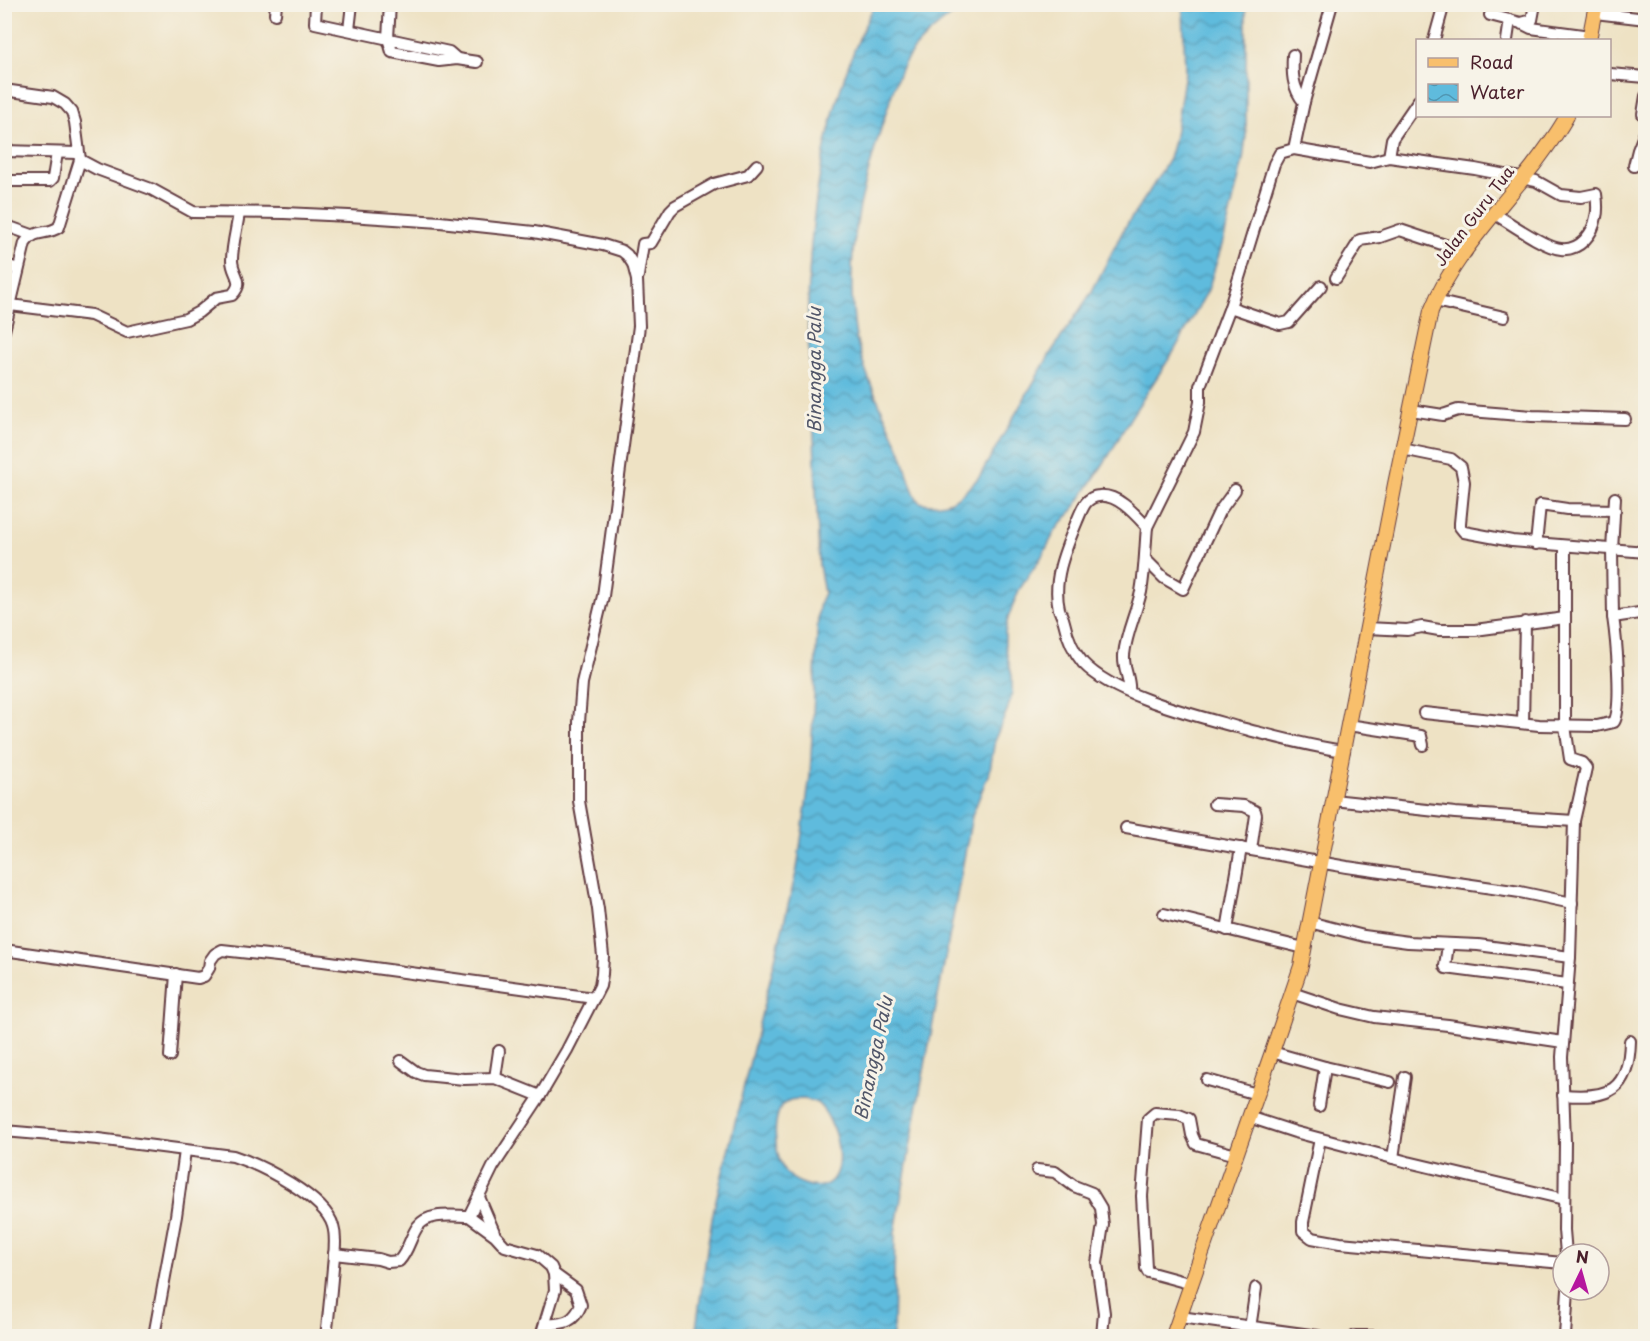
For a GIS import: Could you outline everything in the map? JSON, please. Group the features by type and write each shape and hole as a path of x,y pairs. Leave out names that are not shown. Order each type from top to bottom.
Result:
{"main road":[{"path":"1590,38 1596,9"},
{"name":"Jalan Guru Tua","path":"1173,1336 1292,993 1304,948 1431,311 1466,252 1566,117"}],"street":[{"path":"316,4 315,23 388,38"},
{"path":"349,30 352,4"},
{"path":"390,4 388,38 392,52 439,61 457,59 477,62"},
{"path":"1294,149 1304,102 1332,4"},
{"path":"1434,39 1444,4"},
{"path":"1521,23 1532,20 1534,4"},
{"path":"1596,9 1646,19"},
{"path":"1490,15 1532,28 1590,38"},
{"path":"1507,39 1509,20"},
{"path":"1293,55 1294,84 1304,102"},
{"path":"1611,74 1646,77"},
{"path":"4,90 45,95 65,104 72,112 75,123 79,156 59,227 53,231 32,235 4,225"},
{"path":"1646,96 1643,114 1646,118"},
{"path":"1389,157 1392,139 1416,104"},
{"path":"1634,166 1646,130"},
{"path":"1129,692 1130,686 1125,672 1124,656 1129,629 1141,591 1146,560 1147,526 1194,432 1200,402 1200,386 1230,307 1274,164 1280,153 1294,149 1370,162 1389,157 1523,178 1536,181 1561,195 1581,197 1596,194 1597,217 1587,239 1570,248 1550,246 1495,213"},
{"path":"4,151 79,156 97,169 151,189 193,212 284,213 440,222 534,232 603,244 622,250 627,255 633,264 637,280"},
{"path":"4,181 50,182 53,178 57,153"},
{"path":"469,1216 493,1167 540,1096 594,998 601,980 603,956 598,909 579,801 579,722 582,683 603,596 615,493 622,463 639,326 637,280 642,244 651,243 666,216 675,206 714,184 748,175 757,165"},
{"path":"10,305 91,315 127,332 186,319 216,298 232,295 236,291 239,280 232,260 239,213"},
{"path":"1336,278 1360,240 1380,237 1397,230 1409,231 1466,252"},
{"path":"4,331 25,243 32,235"},
{"path":"4,264 18,269"},
{"path":"1230,307 1285,324 1321,286"},
{"path":"1435,301 1504,317"},
{"path":"1411,410 1443,415 1458,410 1532,417 1625,419"},
{"path":"1402,449 1451,459 1461,467 1464,482 1460,527 1464,532 1477,536 1536,544 1646,552"},
{"path":"1146,560 1164,578 1183,589 1219,513 1235,490"},
{"path":"1147,526 1125,506 1109,497 1101,495 1089,498 1070,537 1057,581 1059,608 1066,633 1076,654 1094,672 1129,692 1183,712 1287,741 1344,751"},
{"path":"1424,713 1565,726 1597,726 1616,720 1617,673 1612,550 1615,504 1567,509 1540,505 1536,544"},
{"path":"1564,546 1565,726 1570,759 1586,768 1574,821 1570,957 1563,1042 1566,1242"},
{"path":"1613,617 1646,612"},
{"path":"1367,628 1407,630 1422,627 1439,630 1475,630 1566,618"},
{"path":"1523,723 1525,622"},
{"path":"1348,725 1421,736 1423,745"},
{"path":"1333,800 1455,813 1574,821"},
{"path":"1214,804 1244,806 1255,811 1227,930"},
{"path":"1126,828 1320,862 1520,892 1572,903"},
{"path":"1164,914 1304,948"},
{"path":"1309,922 1364,936 1448,945 1478,945 1570,957"},
{"path":"1448,945 1444,966 1446,968 1566,984"},
{"path":"4,950 198,978 204,976 214,954 222,950 323,961 594,998"},
{"path":"170,1056 176,974"},
{"path":"1292,993 1340,1009 1374,1017 1448,1024 1563,1042"},
{"path":"1563,1095 1592,1097 1610,1091 1626,1072 1630,1041"},
{"path":"495,1078 499,1051"},
{"path":"1272,1052 1390,1082"},
{"path":"401,1061 424,1075 464,1079 495,1078 540,1096"},
{"path":"1319,1106 1324,1067"},
{"path":"1393,1158 1405,1077"},
{"path":"1207,1080 1257,1094"},
{"path":"1192,1284 1148,1272 1146,1268 1142,1197 1148,1119 1155,1113 1185,1117 1190,1122 1196,1144 1236,1155"},
{"path":"1249,1117 1320,1139 1564,1199"},
{"path":"4,1131 98,1139 233,1156 254,1163 309,1197 330,1217 336,1242 326,1336"},
{"path":"1320,1139 1303,1222 1303,1231 1312,1238 1340,1243 1551,1262"},
{"path":"154,1336 185,1151"},
{"path":"1037,1170 1055,1172 1074,1186 1092,1193 1101,1208 1103,1225 1097,1271 1104,1313 1102,1336"},
{"path":"479,1197 495,1235"},
{"path":"334,1254 399,1261 407,1252 418,1226 432,1216 469,1216 495,1235 505,1246 526,1251 544,1260 554,1274 576,1290 581,1305 573,1319 543,1331"},
{"path":"543,1331 555,1290 554,1274"},
{"path":"1250,1328 1256,1288"},
{"path":"1564,1336 1567,1302"},
{"path":"1180,1317 1293,1335 1318,1336"},
{"path":"1355,1336 1409,1336"}],"water":[{"name":"Binangga Palu","path":"875,4 965,5 915,47 903,65 882,125 863,193 852,261 854,325 861,355 919,502 946,503 960,496 979,477 1050,354 1091,293 1124,229 1169,159 1185,72 1183,5 1246,5 1246,135 1243,160 1225,235 1208,290 1174,351 1108,457 1075,507 1056,530 1019,590 1008,618 1005,645 1012,676 1012,694 995,739 990,770 972,816 920,1092 895,1232 893,1336 695,1336 714,1208 797,869 810,776 818,614 824,593 819,565 809,354 810,266 813,227 825,150 845,75","holes":["806,1099 817,1103 824,1110 830,1120 837,1145 839,1158 837,1170 833,1179 820,1187 804,1184 789,1176 782,1167 776,1147 778,1113 790,1100"]}]}
